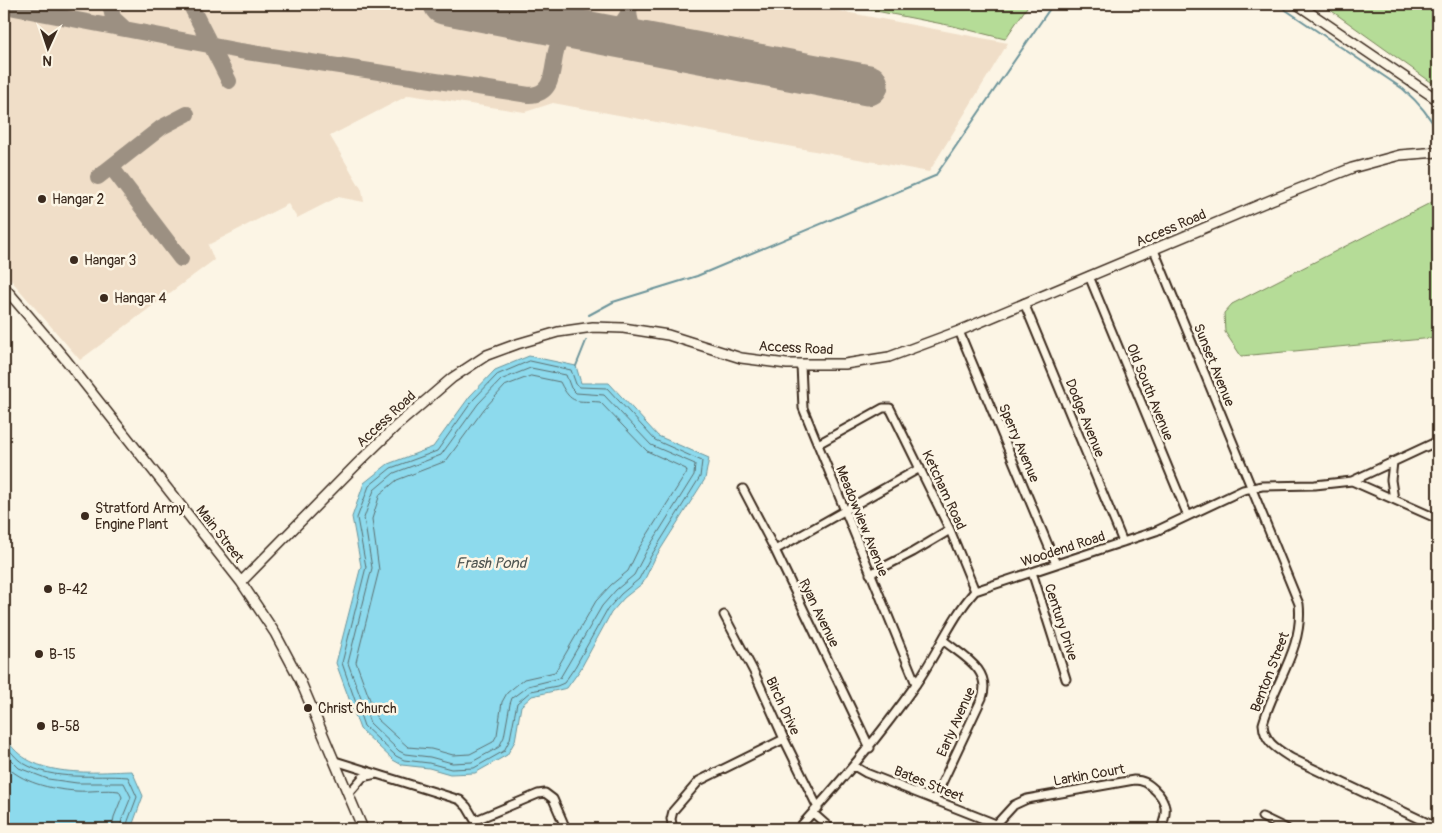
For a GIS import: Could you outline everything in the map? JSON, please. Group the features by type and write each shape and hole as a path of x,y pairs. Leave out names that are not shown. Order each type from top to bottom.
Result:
{"main road":[{"path":"1297,4 1438,100"},
{"name":"Access Road","path":"241,582 395,428 452,378 488,355 517,344 558,332 593,327 623,328 648,330 668,335 741,358 801,365 845,364 889,357 959,331 1352,168 1400,155 1438,152"},
{"name":"Main Street","path":"4,287 66,360 241,582 275,633 300,680 349,792 363,829"}],"street":[{"name":"Sunset Avenue","path":"1154,250 1251,489"},
{"name":"Old South Avenue","path":"1089,276 1188,516"},
{"name":"Dodge Avenue","path":"1024,303 1123,542"},
{"name":"Sperry Avenue","path":"959,331 1056,564"},
{"name":"Meadowview Avenue","path":"801,365 803,408 916,684"},
{"name":"Ketcham Road","path":"818,444 884,408 887,407 892,410 950,530 975,591"},
{"name":"Woodend Road","path":"975,591 1156,531 1227,497 1251,489 1262,486 1315,485 1352,481 1438,441"},
{"path":"1393,462 1391,480 1394,499"},
{"path":"775,550 920,468"},
{"path":"1352,481 1438,519"},
{"name":"Ryan Avenue","path":"744,489 870,748"},
{"name":"Benton Street","path":"1251,489 1295,592 1300,616 1297,638 1265,718 1263,730 1266,738 1272,745 1291,758 1438,828"},
{"path":"870,574 950,530"},
{"name":"Century Drive","path":"1032,572 1066,679"},
{"path":"798,829 870,748 916,684 964,605 975,591"},
{"name":"Birch Drive","path":"724,615 754,672 815,810"},
{"name":"Early Avenue","path":"934,800 982,698 985,686 983,675 980,671 943,640"},
{"path":"673,829 671,819 673,811 699,781 784,740"},
{"path":"334,761 460,800 468,807 480,829"},
{"name":"Bates Street","path":"854,766 866,773 934,800 994,827"},
{"path":"349,792 363,777 377,774"},
{"name":"Larkin Court","path":"994,827 1014,806 1027,800 1139,780 1147,783 1164,800 1166,814 1161,829"},
{"path":"476,820 538,794 545,793 553,799 566,829"},
{"path":"815,810 832,829"},
{"path":"1262,817 1287,829"}],"shaded area":[{"path":"4,4 803,4 1008,43 929,172 553,103 525,112 409,95 330,136 362,190 364,202 338,197 297,218 288,204 208,245 214,260 80,360 4,272"}],"green space":[{"path":"840,4 1029,4 1005,39 953,26"},
{"path":"1322,4 1438,4 1438,87"},
{"path":"1438,199 1438,336 1434,338 1241,356 1225,332 1224,313 1232,304"}],"water":[{"name":"Frash Pond","path":"529,356 576,366 581,383 609,383 658,436 709,458 705,479 655,558 643,583 624,598 611,613 580,670 567,688 532,696 521,706 515,741 507,755 475,773 450,774 429,768 402,765 393,760 360,729 336,663 361,566 352,517 364,483 388,464 433,447 470,396 495,370"},
{"path":"4,734 14,749 27,759 43,766 79,772 132,771 143,796 131,829 4,829"}],"waterway":[{"path":"589,315 613,302 697,276 935,176 1053,4"},
{"path":"1277,4 1403,89 1423,109 1438,133"},
{"path":"576,366 586,341"}],"taxiway":[{"path":"110,4 113,18 125,29"},
{"path":"190,4 229,81"},
{"path":"462,4 471,9"},
{"path":"599,34 611,30 620,24 627,16 631,4"},
{"path":"4,6 240,51 529,95 539,93 546,88 550,81 558,44 563,37 573,31 581,30"},
{"path":"629,11 634,30 649,43"},
{"path":"542,23 554,33 558,46"},
{"path":"98,177 162,127 187,114"},
{"path":"116,163 114,167 115,172 181,259"}],"runway":[{"path":"444,4 868,85"}],"place":[{"name":"Hangar 2","path":"42,199"},
{"name":"Hangar 3","path":"74,260"},
{"name":"Hangar 4","path":"104,298"},
{"name":"Stratford Army Engine Plant","path":"85,516"},
{"name":"B-42","path":"48,589"},
{"name":"B-15","path":"39,654"},
{"name":"Christ Church","path":"308,708"},
{"name":"B-58","path":"41,726"}]}
